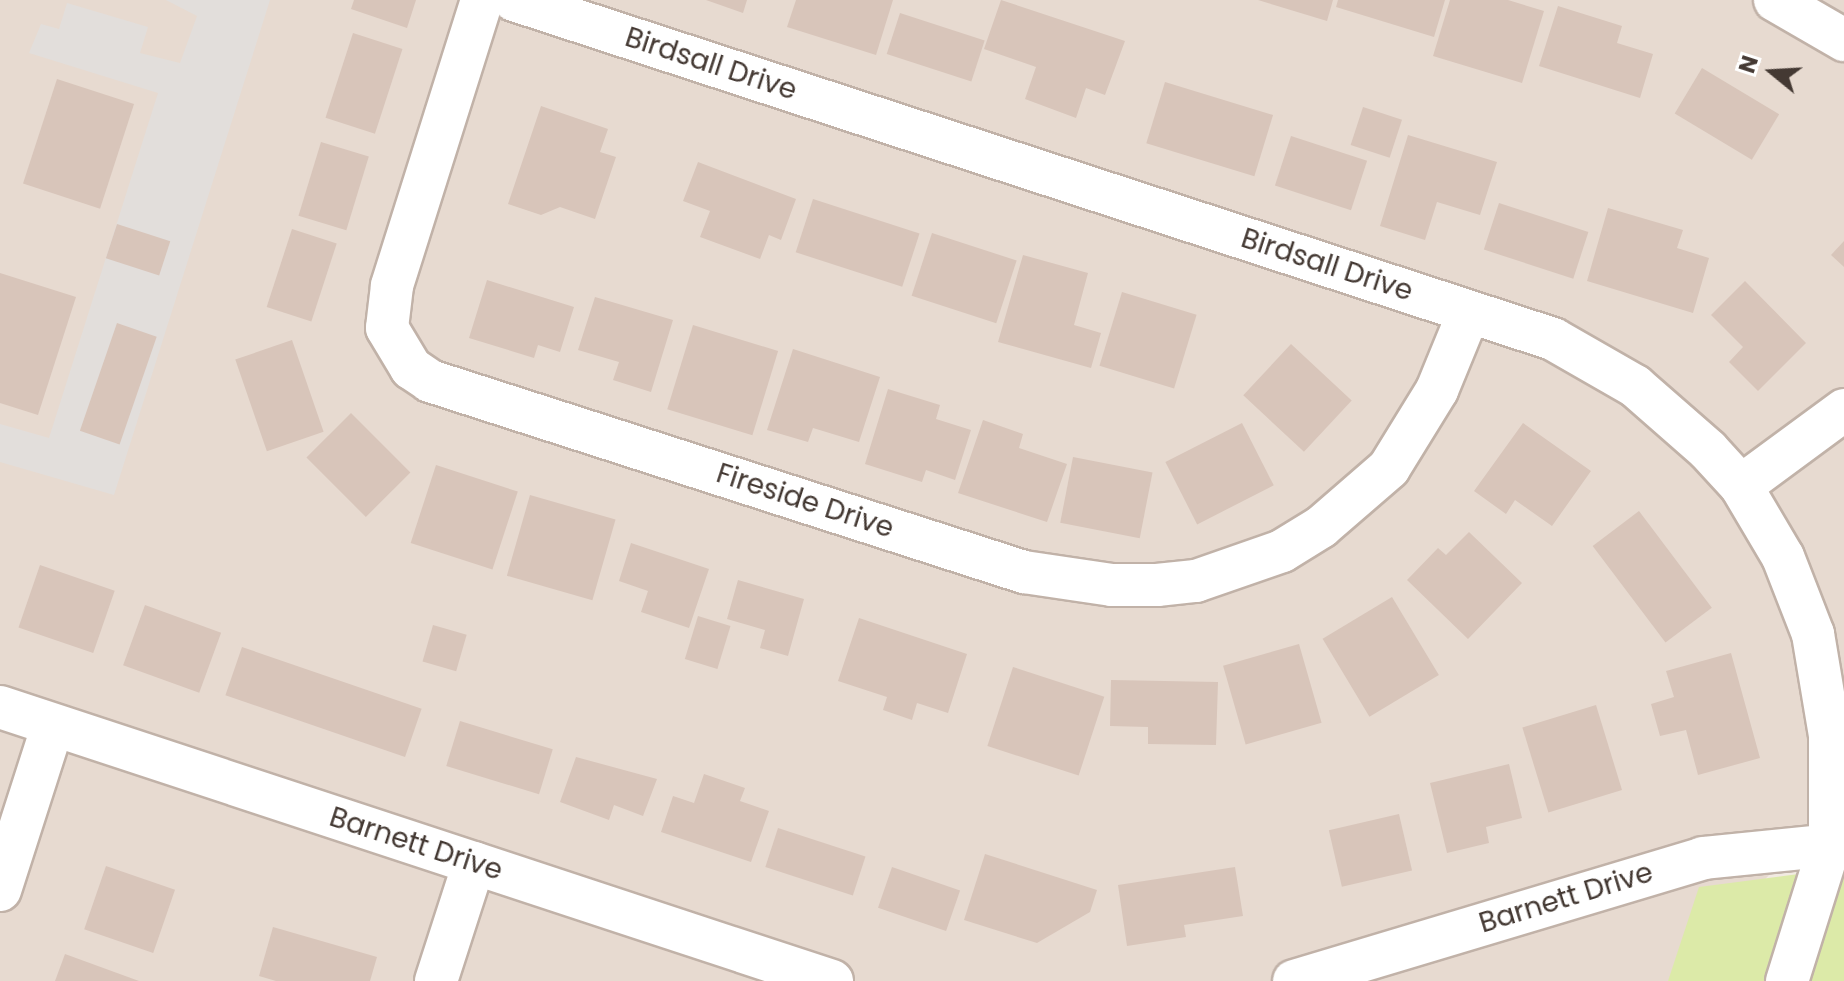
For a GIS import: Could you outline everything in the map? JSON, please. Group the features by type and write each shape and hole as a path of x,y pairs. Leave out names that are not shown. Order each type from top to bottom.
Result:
{"street":[{"name":"Fireside Drive","path":"482,0 392,286 387,328 411,368 430,381 1024,572 1112,585 1157,585 1196,581 1282,551 1321,527 1389,468 1437,390 1469,312"},
{"name":"Birdsall Drive","path":"514,0 1553,339 1635,386 1708,450 1741,486 1783,557 1813,634 1830,736 1837,844 1787,981"},
{"path":"1775,0 1844,40"},
{"path":"1741,486 1844,410"},
{"name":"Barnett Drive","path":"0,707 832,981"},
{"path":"0,890 53,725"},
{"name":"Barnett Drive","path":"1294,981 1703,858 1837,844"},
{"path":"436,981 474,863"}],"shaded area":[{"path":"0,0 1844,0 1844,868 1770,874 1668,981 0,981"},
{"path":"166,0 270,0 114,495 0,462 0,424 49,438 158,93 29,53 41,24 59,29 67,3 148,27 140,53 180,63 197,16"}],"green space":[{"path":"1844,868 1844,981 1668,981 1699,887"}],"building":[{"path":"354,0 416,0 407,28 351,9"},
{"path":"706,0 747,0 743,13"},
{"path":"796,0 893,0 876,55 787,27"},
{"path":"1001,0 1125,41 1105,95 1086,88 1076,118 1025,99 1036,67 984,49"},
{"path":"1258,0 1333,0 1327,21"},
{"path":"1338,0 1445,0 1434,37 1336,7"},
{"path":"1450,0 1508,0 1544,11 1522,83 1433,56"},
{"path":"1558,6 1622,26 1617,43 1653,54 1640,98 1539,66"},
{"path":"900,13 985,41 971,81 887,54"},
{"path":"353,33 402,49 375,134 325,118"},
{"path":"1702,68 1779,114 1752,160 1675,113"},
{"path":"57,79 134,104 100,209 23,184"},
{"path":"1165,82 1273,115 1254,176 1146,143"},
{"path":"541,106 608,129 600,152 616,157 595,219 560,207 541,215 508,204"},
{"path":"1363,107 1402,120 1390,158 1351,145"},
{"path":"1408,135 1497,162 1480,215 1437,202 1425,240 1380,226"},
{"path":"1291,136 1367,161 1351,210 1275,185"},
{"path":"321,142 369,157 346,230 298,216"},
{"path":"698,162 796,199 781,240 769,235 760,259 700,237 710,211 683,201"},
{"path":"813,199 920,234 902,287 796,252"},
{"path":"1499,203 1588,232 1573,279 1484,250"},
{"path":"1608,208 1683,230 1677,248 1709,258 1693,313 1587,281"},
{"path":"117,224 170,241 159,276 106,258"},
{"path":"292,229 337,244 311,322 267,307"},
{"path":"932,233 1017,261 996,323 912,296"},
{"path":"1844,241 1844,267 1831,255"},
{"path":"1023,255 1088,273 1074,325 1101,333 1091,368 998,342"},
{"path":"0,273 76,297 38,415 0,403"},
{"path":"487,280 574,307 560,352 538,345 534,358 469,338"},
{"path":"1745,281 1806,343 1758,391 1729,362 1743,347 1711,315"},
{"path":"1122,292 1197,315 1174,388 1099,366"},
{"path":"595,297 673,320 651,392 613,380 619,362 578,350"},
{"path":"117,323 157,337 120,444 80,431"},
{"path":"693,325 778,351 752,435 667,409"},
{"path":"292,340 324,432 267,451 235,360"},
{"path":"1291,344 1352,401 1304,452 1243,395"},
{"path":"793,349 880,377 859,442 813,428 808,442 767,430"},
{"path":"888,389 940,405 936,419 971,430 955,480 926,470 922,482 865,464"},
{"path":"351,413 410,472 366,517 306,458"},
{"path":"983,420 1023,434 1019,448 1067,464 1047,522 958,493"},
{"path":"1242,423 1274,485 1197,524 1165,462"},
{"path":"1523,423 1591,471 1552,526 1515,500 1506,514 1474,491"},
{"path":"1073,457 1153,472 1140,538 1060,523"},
{"path":"436,465 518,492 492,570 411,543"},
{"path":"530,495 616,520 592,600 507,576"},
{"path":"1639,511 1712,608 1665,643 1593,546"},
{"path":"1469,532 1522,583 1468,639 1407,580 1438,548 1446,555"},
{"path":"631,543 709,569 689,628 641,612 648,591 619,581"},
{"path":"40,565 115,591 93,653 19,627"},
{"path":"738,580 804,599 788,656 760,648 765,630 727,619"},
{"path":"1392,597 1439,675 1369,717 1323,639"},
{"path":"145,605 221,633 199,693 123,665"},
{"path":"698,616 731,626 717,669 685,659"},
{"path":"859,618 967,654 948,713 917,703 912,720 883,710 887,697 838,681"},
{"path":"433,625 467,635 456,671 423,662"},
{"path":"1299,644 1322,723 1246,745 1223,666"},
{"path":"242,647 422,709 405,757 225,695"},
{"path":"1731,653 1760,758 1698,775 1686,730 1660,736 1651,704 1674,697 1666,671"},
{"path":"1013,667 1104,697 1079,776 987,746"},
{"path":"1111,680 1218,682 1216,745 1148,744 1148,727 1110,726"},
{"path":"1596,705 1622,790 1548,813 1522,728"},
{"path":"460,721 553,749 539,794 446,766"},
{"path":"576,757 657,779 643,816 614,805 609,820 560,802"},
{"path":"1509,764 1522,818 1486,827 1489,843 1447,853 1430,783"},
{"path":"704,774 745,788 740,801 769,811 751,862 661,832 673,796 694,803"},
{"path":"1399,814 1412,871 1342,887 1329,830"},
{"path":"778,828 865,856 853,895 765,867"},
{"path":"985,854 1097,890 1090,912 1037,943 964,920"},
{"path":"106,866 175,890 153,953 84,929"},
{"path":"892,867 960,890 946,931 878,908"},
{"path":"1235,867 1243,916 1184,925 1186,937 1127,946 1118,885"},
{"path":"273,927 377,957 370,981 276,981 259,976"},
{"path":"65,954 139,981 55,981"}]}
